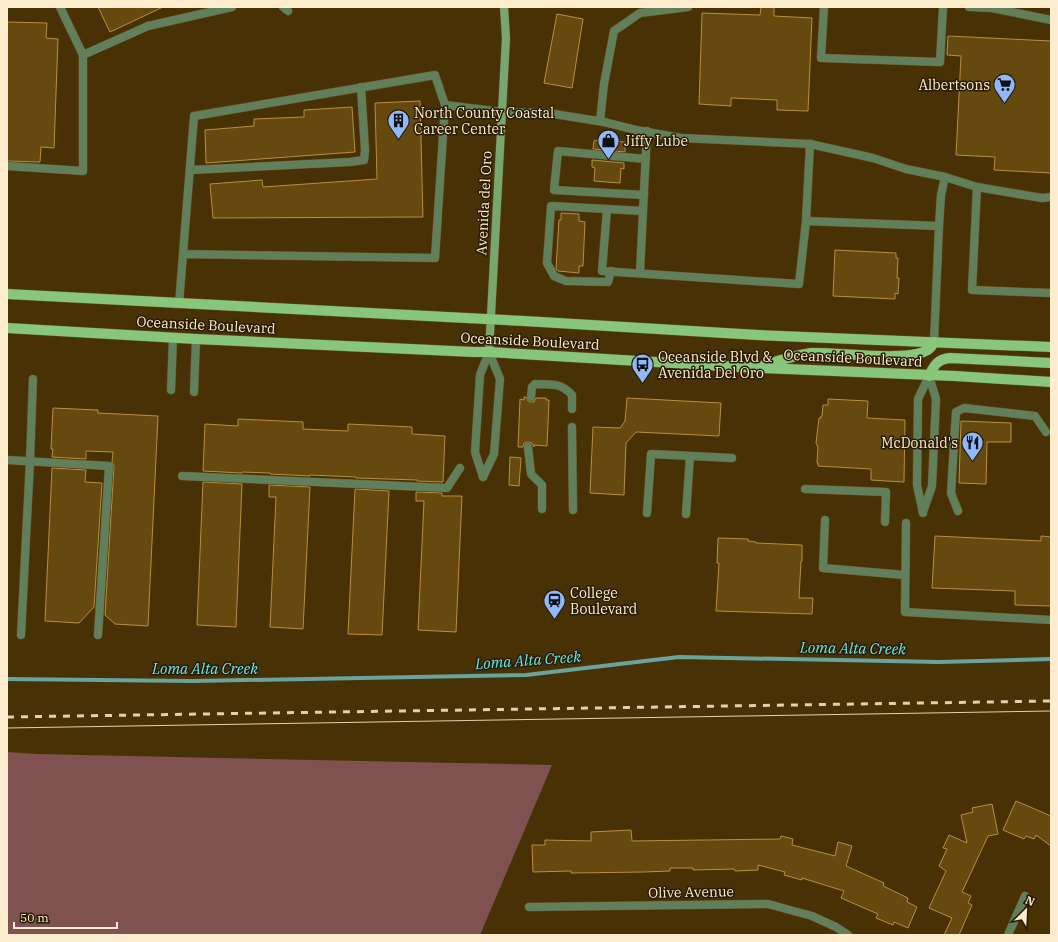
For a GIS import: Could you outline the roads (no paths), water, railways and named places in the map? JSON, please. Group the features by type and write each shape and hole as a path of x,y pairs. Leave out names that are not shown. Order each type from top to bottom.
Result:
{"main road":[{"name":"Oceanside Boulevard","path":"7,294 758,334 1051,347"},
{"name":"Oceanside Boulevard","path":"7,328 173,338 489,352 753,368 1051,382"},
{"path":"753,368 811,353 897,356 915,354 930,349 934,342"},
{"path":"929,376 937,362 950,358 1051,363"}],"street":[{"path":"7,166 83,171 83,55 60,7"},
{"path":"83,55 148,26 232,7"},
{"name":"Avenida del Oro","path":"489,352 506,38 504,7"},
{"path":"600,121 604,84 614,31 640,13 688,7"},
{"path":"824,7 822,58 940,62 943,7"},
{"path":"969,7 992,8 1051,20"},
{"path":"180,304 183,254 194,116 435,75 445,105 435,258 183,254"},
{"path":"190,170 364,160 365,150 362,87"},
{"path":"445,105 502,112 548,113 600,121 681,138 810,144 874,158 906,169 945,177 977,187 1042,198 1051,198"},
{"path":"640,273 647,131"},
{"path":"607,209 602,271 799,284 806,221 810,144"},
{"path":"644,195 554,190 558,151 646,159"},
{"path":"934,342 941,195 945,177"},
{"path":"977,187 972,290 1051,293"},
{"path":"611,271 608,282 566,281 554,276 546,263 551,206 643,211"},
{"path":"806,221 939,226"},
{"path":"171,390 173,338"},
{"path":"194,392 196,339"},
{"path":"489,352 500,379 494,454 483,476 475,452 480,375 489,352"},
{"path":"929,376 936,399 932,486 923,513 916,485 918,399 929,376"},
{"path":"22,635 33,379"},
{"path":"531,397 532,387 536,384 556,385 566,388 572,396 572,409"},
{"path":"958,512 951,493 956,412 964,408 1035,416 1046,432"},
{"path":"572,428 573,510"},
{"path":"528,447 531,474 542,485 542,509"},
{"path":"647,513 651,454 732,458"},
{"path":"686,514 690,456"},
{"path":"7,460 109,466 98,635"},
{"path":"182,476 448,488 460,468"},
{"path":"805,489 886,492 885,522"},
{"path":"825,520 824,568 905,575"},
{"path":"906,523 905,612 1051,620"},
{"path":"1008,935 1025,896"},
{"name":"Olive Avenue","path":"529,907 768,904 812,916 836,927 848,935"}],"waterway":[{"name":"Loma Alta Creek","path":"7,679 193,681 526,675 679,657 939,662 1051,659"}],"tram line":[{"path":"7,728 1051,711"}],"railway":[{"path":"7,717 1051,701"}],"place":[{"name":"Albertsons","path":"1005,104"},
{"name":"North County Coastal Career Center","path":"399,140"},
{"name":"Jiffy Lube","path":"608,160"},
{"name":"Oceanside Blvd & Avenida Del Oro","path":"642,384"},
{"name":"McDonald's","path":"973,462"},
{"name":"College Boulevard","path":"554,620"}]}
